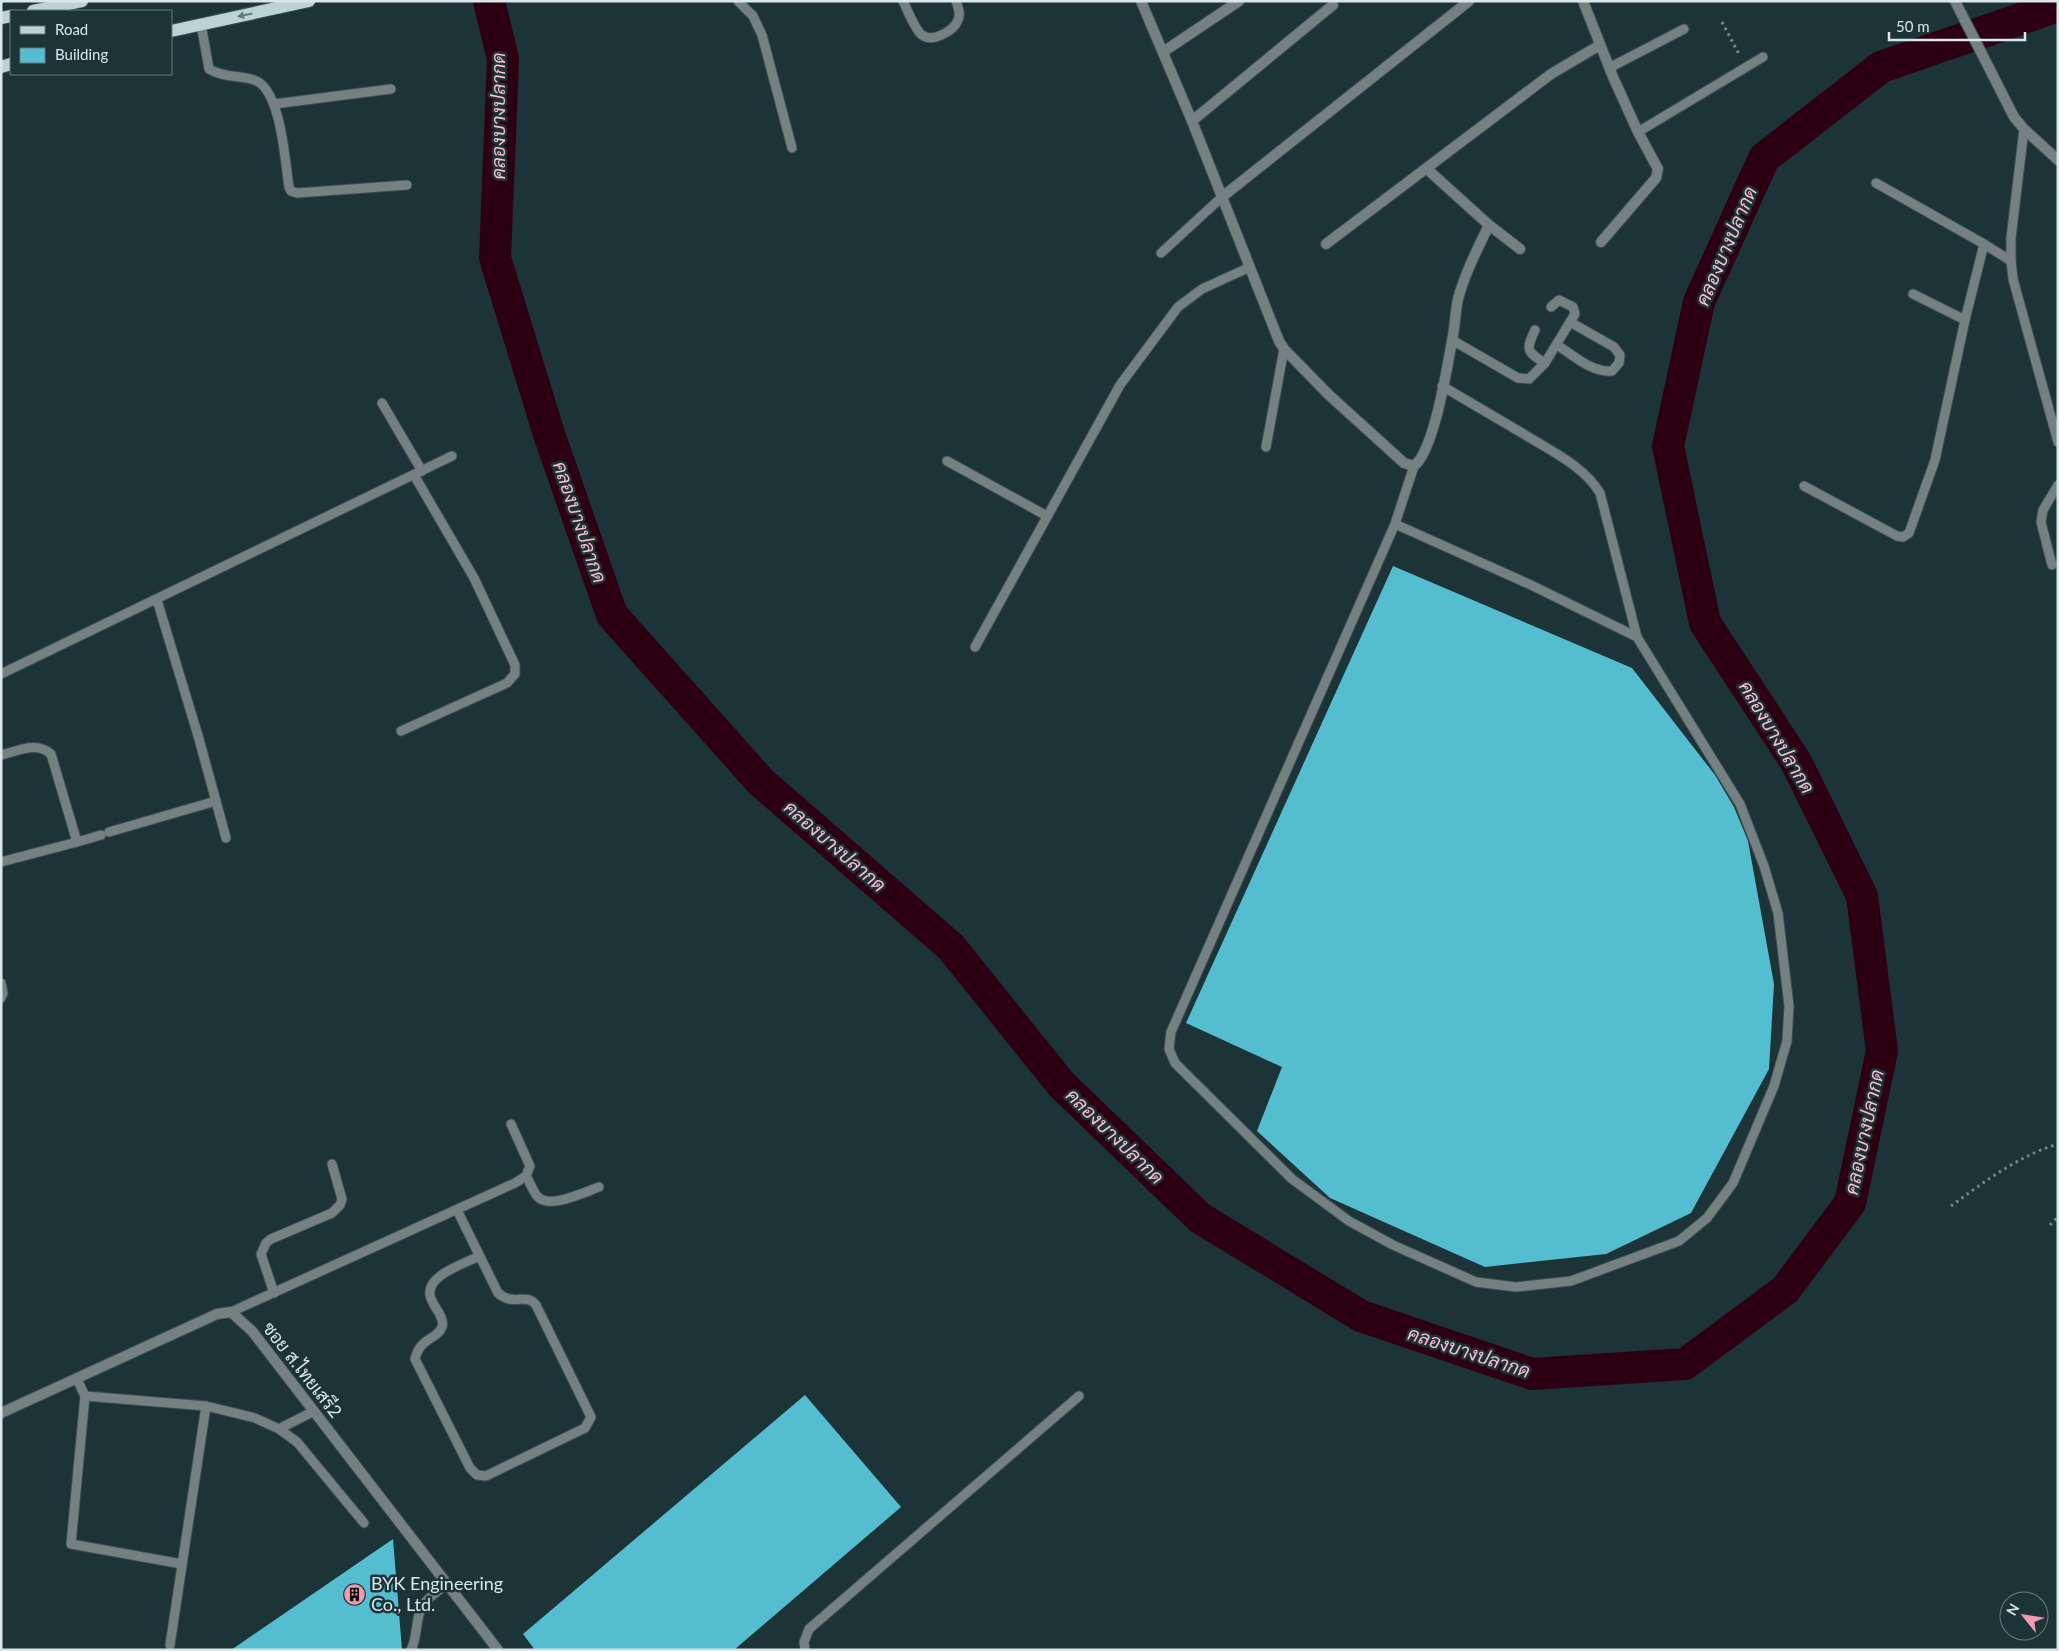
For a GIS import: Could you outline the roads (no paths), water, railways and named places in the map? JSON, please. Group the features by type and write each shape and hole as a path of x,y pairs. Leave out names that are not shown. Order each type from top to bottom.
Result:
{"main road":[{"path":"37,10 82,1"},
{"path":"172,31 310,1"}],"street":[{"path":"1142,1 1192,121 1273,330 1284,349 1329,395 1404,463 1414,466 1421,461 1427,445 1442,386 1458,302 1466,273 1488,225"},
{"path":"1163,52 1239,1"},
{"path":"1222,197 1469,1"},
{"path":"1583,1 1609,68 1638,132 1658,169 1656,178 1601,242"},
{"path":"1954,1 2000,86 2014,117 2024,129 2058,160"},
{"path":"1192,121 1333,6"},
{"path":"1326,244 1427,170 1551,74 1600,45"},
{"path":"1427,170 1488,225 1520,249"},
{"path":"1,1413 217,1314 231,1312"},
{"name":"ซอย ส.ไทยเสรี2","path":"231,1312 252,1331 498,1650"}],"lane":[{"path":"738,1 753,16 762,35 792,148"},
{"path":"903,1 918,30 922,35 930,38 939,36 953,27 958,21 960,12 956,1"},
{"path":"201,24 210,69 216,73 260,82 266,88 274,104 291,191 297,193 407,185"},
{"path":"1609,68 1684,30"},
{"path":"1638,132 1763,57"},
{"path":"274,104 391,89"},
{"path":"2024,129 2011,238 2011,261 2013,278 2058,442"},
{"path":"1876,183 2011,261"},
{"path":"1162,253 1222,197"},
{"path":"1804,486 1897,536 1903,537 1909,533 1935,460 1965,320 1984,244"},
{"path":"975,647 1120,385 1178,307 1202,289 1250,267"},
{"path":"1913,294 1965,320"},
{"path":"1452,340 1518,378 1529,378 1545,363 1575,314 1573,307 1559,300 1551,307"},
{"path":"1556,345 1595,369 1605,372 1612,371 1619,363 1620,355 1614,347 1570,322"},
{"path":"1535,330 1529,344 1529,350 1532,355 1545,363"},
{"path":"1266,447 1284,349"},
{"path":"1414,466 1395,524 1171,1032 1169,1049 1175,1063 1292,1179 1350,1221 1392,1245 1476,1282 1516,1288 1571,1281 1679,1241 1707,1218 1733,1183 1774,1086 1788,1041 1789,1006 1778,913 1764,866 1740,804 1637,637 1600,493 1595,485 1586,475 1556,454 1442,386"},
{"path":"382,403 474,578 515,665 515,674 507,683 401,731"},
{"path":"1,674 452,456"},
{"path":"947,461 1048,516"},
{"path":"2052,565 2041,522 2043,510 2058,485"},
{"path":"1395,524 1531,585 1637,637"},
{"path":"157,600 226,838"},
{"path":"1,755 33,747 44,748 51,754 77,842"},
{"path":"1,862 77,842 216,801"},
{"path":"1,982 3,993 1,998"},
{"path":"231,1312 457,1210 526,1176 530,1166 511,1124"},
{"path":"274,1293 261,1254 263,1249 271,1239 332,1213 340,1205 342,1198 332,1164"},
{"path":"526,1176 538,1197 547,1202 556,1202 599,1187"},
{"path":"457,1210 498,1293 505,1300 516,1301 526,1298 533,1301 536,1305 591,1417 585,1428 486,1476 477,1475 470,1468 415,1359 417,1350 423,1342 439,1332 443,1326 442,1319 430,1296 431,1285 436,1278 479,1256"},
{"path":"77,1378 86,1396 71,1544 182,1564"},
{"path":"86,1396 206,1406 255,1418 279,1429 297,1442 364,1523"},
{"path":"805,1650 804,1642 809,1629 1079,1396"},
{"path":"170,1645 206,1406"},
{"path":"279,1429 314,1411"},
{"path":"411,1650 415,1642 419,1614 423,1604 446,1584"}],"waterway":[{"name":"คลองบางปลากด","path":"489,1 503,59 495,258 549,434 612,615 761,782 951,947 1061,1084 1200,1218 1361,1316 1532,1374 1685,1364 1785,1290 1850,1203 1882,1051 1862,896 1796,762 1705,623 1668,446 1699,302 1764,158 1881,67 2058,6"}],"place":[{"name":"BYK Engineering Co., Ltd.","path":"355,1594"}]}
